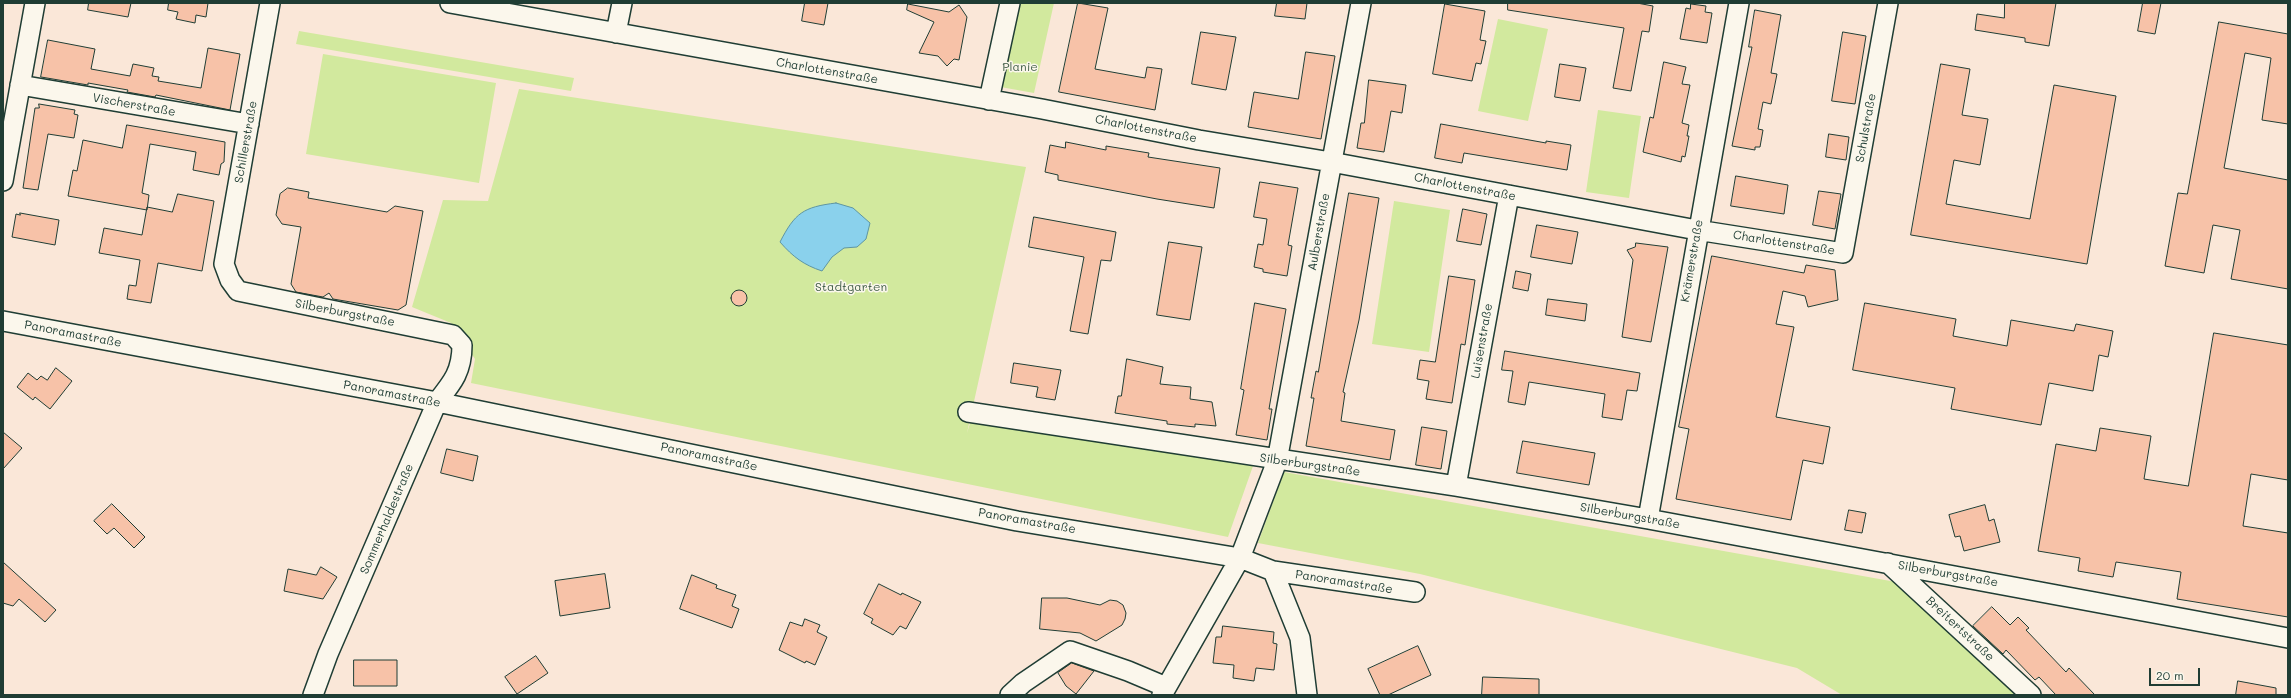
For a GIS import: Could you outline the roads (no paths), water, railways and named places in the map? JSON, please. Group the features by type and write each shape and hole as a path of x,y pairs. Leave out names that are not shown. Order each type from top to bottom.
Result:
{"street":[{"path":"3,181 35,3"},
{"name":"Schillerstraße","path":"230,280 224,264 270,3"},
{"name":"Charlottenstraße","path":"450,3 990,100 1199,140 1331,162 1697,230 1843,253"},
{"path":"616,33 622,3"},
{"path":"990,100 1010,3"},
{"name":"Aulberstraße","path":"1164,691 1240,558 1278,461 1361,3"},
{"name":"Krämerstraße","path":"1648,519 1697,230 1739,3"},
{"name":"Schulstraße","path":"1843,253 1888,3"},
{"name":"Vischerstraße","path":"20,85 249,124"},
{"name":"Luisenstraße","path":"1456,486 1509,195"},
{"name":"Silberburgstraße","path":"230,280 238,291 453,335 462,345"},
{"name":"Panoramastraße","path":"3,321 437,402 1017,520 1240,558 1273,571 1415,592"},
{"name":"Sommerhaldestraße","path":"313,695 328,654 437,402 454,381 462,363 462,345"},
{"name":"Silberburgstraße","path":"968,412 1278,461 1456,486 1648,519 2288,638"},
{"name":"Breitertstraße","path":"1888,563 2031,695"},
{"path":"1273,571 1300,638 1307,695"},
{"path":"1010,695 1023,683 1070,651 1128,671 1164,691"}],"water":[{"path":"836,203 853,208 870,223 866,239 857,247 844,248 832,257 822,271 799,260 780,242 790,224 801,213 815,207"}],"park label":[{"name":"Planie","path":"1020,67"},
{"name":"Stadtgarten","path":"851,287"}]}
